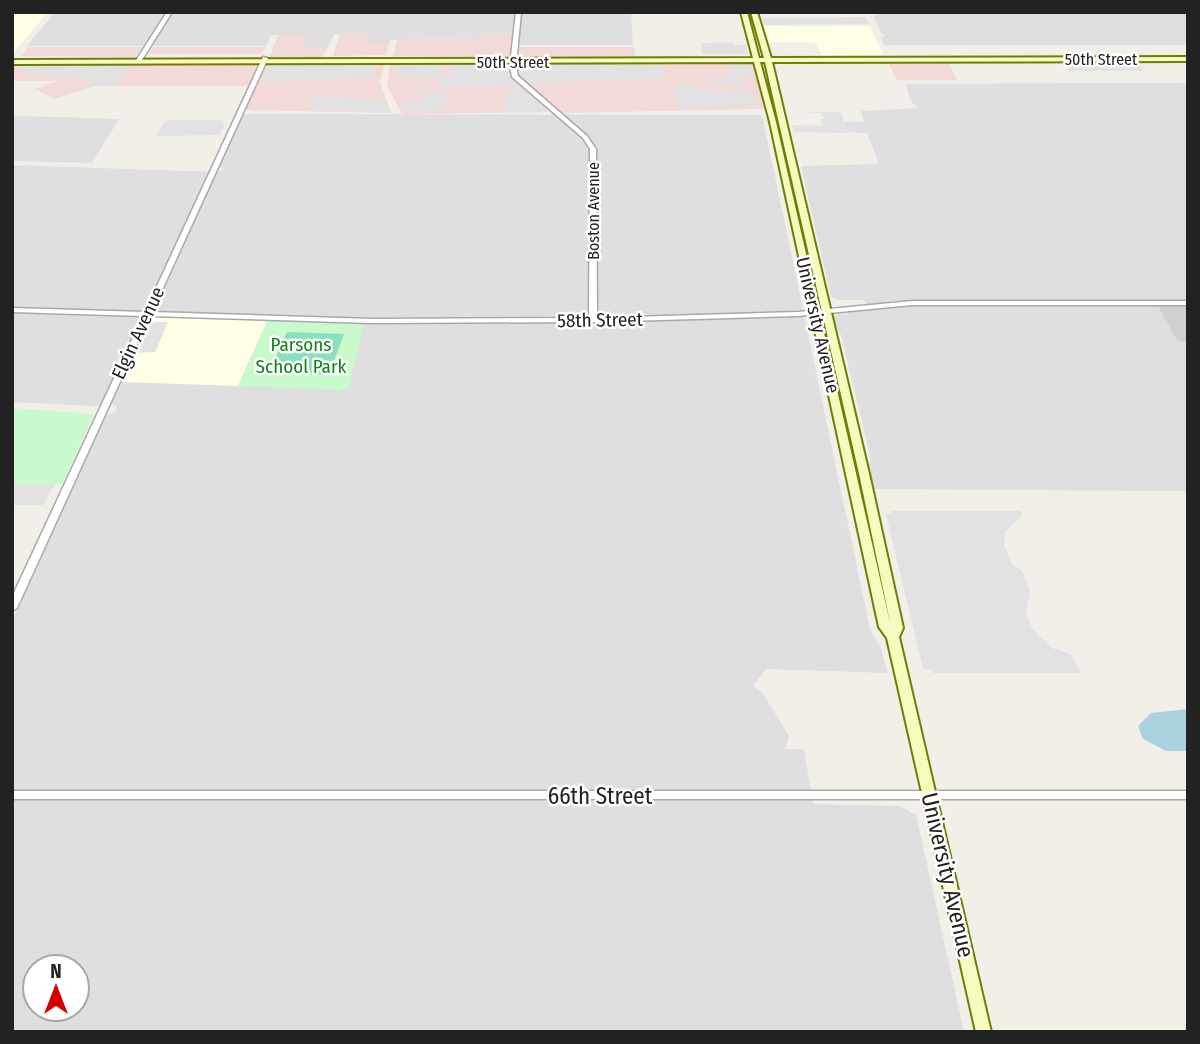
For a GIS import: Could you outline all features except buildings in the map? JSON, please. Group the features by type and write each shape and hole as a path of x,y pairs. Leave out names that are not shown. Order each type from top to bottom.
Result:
{"main road":[{"name":"University Avenue","path":"750,13 821,313 884,627 893,637 984,1032"},
{"name":"50th Street","path":"12,60 1188,59"}],"street":[{"path":"139,60 170,12"},
{"path":"513,60 519,12"},
{"name":"Elgin Avenue","path":"12,608 264,60"},
{"name":"Boston Avenue","path":"513,60 517,80 592,146 593,320"},
{"name":"58th Street","path":"12,310 370,321 593,320 821,313 912,303 1188,303"},
{"name":"66th Street","path":"12,795 1188,795"}],"shaded area":[{"path":"12,12 48,12 12,55"},
{"path":"55,12 741,13 631,14 633,45 516,45 517,34 482,34 481,39 390,40 389,43 365,43 367,34 334,34 328,47 302,47 306,35 271,35 266,46 27,46"},
{"path":"758,12 1188,12 1188,45 884,45 881,37 886,36 881,33 874,18 878,14"},
{"path":"866,17 869,24 764,25 762,18"},
{"path":"764,26 870,26 884,55 821,55 818,45 813,42 768,42"},
{"path":"340,34 368,34 366,43 389,43 386,55 333,56"},
{"path":"482,34 513,34 510,56 393,56 397,40 481,39"},
{"path":"278,35 307,35 303,47 328,47 322,57 270,57"},
{"path":"734,42 735,45 746,45 747,54 702,54 701,43"},
{"path":"28,47 143,47 134,57 21,56"},
{"path":"151,47 266,47 261,54 146,54"},
{"path":"517,47 634,47 635,56 520,57 516,56"},
{"path":"19,63 258,64 248,86 95,86 54,99 35,89 58,81 12,81 12,68"},
{"path":"507,63 513,80 549,112 402,114 387,85 390,65"},
{"path":"752,63 756,65 764,109 562,113 519,78 517,65"},
{"path":"949,63 957,80 897,80 889,64"},
{"path":"1065,63 1139,64 1144,71 1069,71"},
{"path":"24,64 131,64 126,67 117,86 96,86 78,77 61,75 45,79 48,74 22,74 24,70 16,70"},
{"path":"267,64 384,64 380,82 391,113 246,110"},
{"path":"270,64 376,64 373,77 268,82 268,78 261,78"},
{"path":"397,64 443,64 441,77 448,77 452,64 500,64 516,85 438,87 440,77 397,77 394,74"},
{"path":"729,64 749,64 752,76 743,76 742,85 716,84 711,77 732,77"},
{"path":"519,65 664,65 666,78 528,83 525,77 520,76"},
{"path":"1188,83 1188,491 872,489 867,469 871,459 841,335 831,316 869,309 864,300 838,300 831,297 801,166 879,164 867,133 847,132 844,121 864,122 861,111 920,108 913,104 909,95 906,86 910,84"},
{"path":"674,84 698,84 699,90 754,91 757,107 677,109"},
{"path":"520,88 545,109 541,112 500,112 506,110 508,89"},
{"path":"424,91 452,94 442,109 408,111 401,108 402,102 421,101"},
{"path":"313,96 385,101 389,112 307,110"},
{"path":"797,112 841,112 847,133 795,132 792,125 823,126 821,119 824,118 822,113"},
{"path":"247,114 762,115 870,629 882,650 887,673 766,669 753,686 762,692 789,736 785,749 804,749 813,804 900,806 916,815 964,1032 12,1032 12,622 106,415 115,412 117,407 111,403 93,406 12,402 12,165 216,172 223,170 219,165 242,115"},
{"path":"12,116 119,119 92,163 12,161"},
{"path":"223,120 221,123 225,124 220,135 156,136 165,121"},
{"path":"1164,305 1188,305 1188,343 1177,340 1159,308"},
{"path":"155,317 267,321 238,386 122,382 150,320"},
{"path":"151,322 168,322 155,352 137,353"},
{"path":"12,484 55,484 43,505 12,505"},
{"path":"891,511 1021,511 1022,515 1005,532 1004,545 1012,564 1022,571 1030,592 1026,611 1032,629 1052,648 1071,654 1081,673 933,673 932,669 923,669 886,514 891,514"}],"green space":[{"name":"Parsons School Park","path":"267,321 364,324 348,390 239,386"},
{"path":"287,332 344,334 329,375 269,373"},
{"path":"12,408 94,414 62,484 12,484"}],"water":[{"path":"1188,709 1188,751 1166,751 1143,739 1138,726 1151,713"}]}
